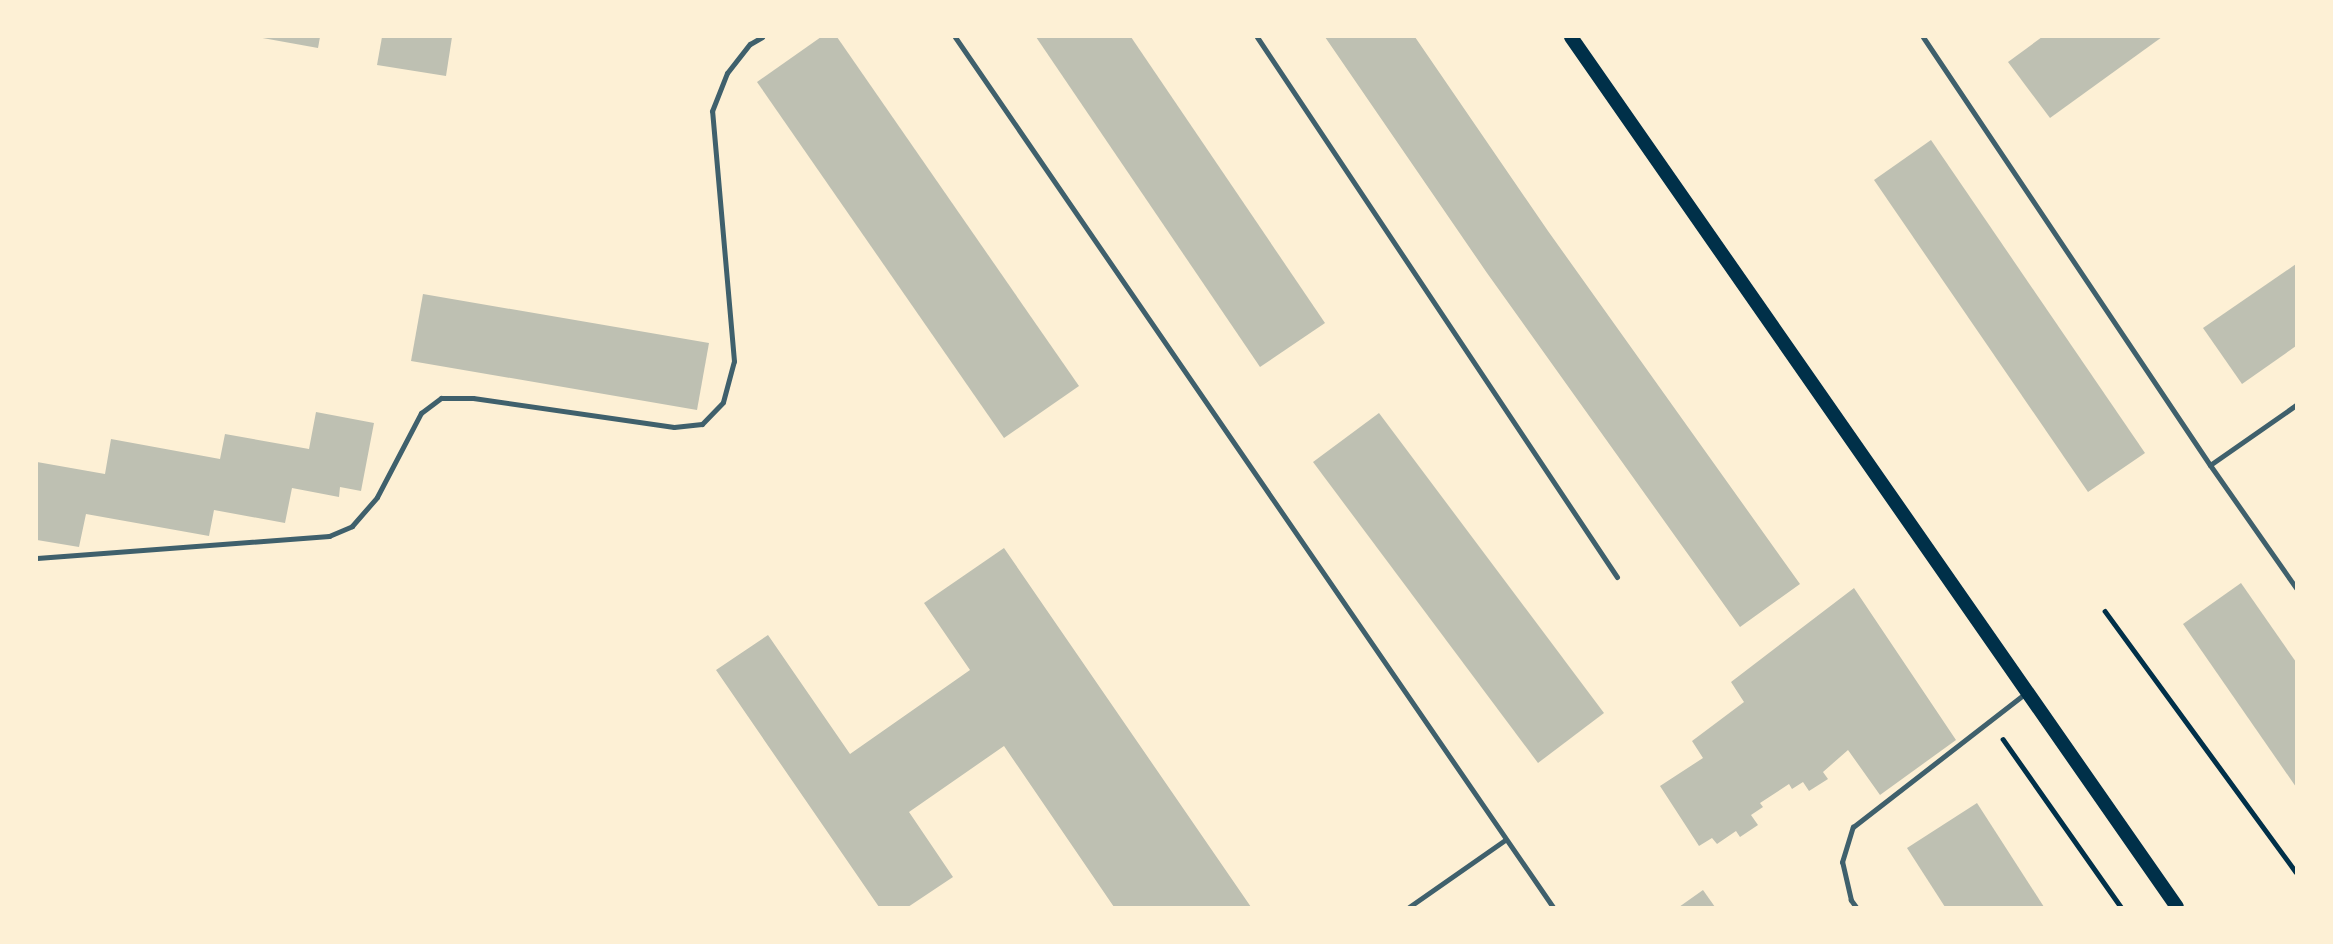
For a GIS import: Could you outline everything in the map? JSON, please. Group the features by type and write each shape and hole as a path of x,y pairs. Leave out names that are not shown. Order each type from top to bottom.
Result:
{"main road":[{"path":"1571,37 2177,907"}],"lane":[{"path":"37,558 329,536 352,526 377,497 421,413 441,398 473,398 674,427 702,424 723,402 734,361 712,111 727,73 750,44 762,37"},
{"path":"955,37 1553,907"},
{"path":"1257,37 1617,577"},
{"path":"1923,37 2210,465 2296,588"},
{"path":"2210,465 2296,405"},
{"path":"1856,907 1851,900 1842,862 1853,827 2026,693"},
{"path":"1409,907 1505,840"}],"path":[{"path":"2105,611 2296,872"},
{"path":"1990,721 2121,907"}],"building":[{"path":"257,37 320,37 318,48"},
{"path":"382,37 452,37 446,76 377,65"},
{"path":"821,37 837,37 1079,386 1004,438 757,82"},
{"path":"1036,37 1131,37 1325,323 1260,367"},
{"path":"1325,37 1415,37 1548,231 1800,584 1740,627 1487,273"},
{"path":"2042,37 2162,37 2050,118 2008,62"},
{"path":"1931,140 2145,453 2088,492 1874,180"},
{"path":"2296,264 2296,346 2242,384 2203,328"},
{"path":"423,294 709,343 697,410 411,361"},
{"path":"316,412 374,423 361,491 340,487 339,497 292,488 285,523 214,510 209,536 86,514 79,547 37,540 37,462 105,474 111,439 220,459 225,434 309,449"},
{"path":"1379,413 1604,713 1538,763 1313,462"},
{"path":"1004,548 1251,907 1114,907 1004,746 909,812 953,877 908,907 879,907 716,670 768,635 850,754 970,670 924,603"},
{"path":"2241,583 2296,662 2296,787 2183,624"},
{"path":"1854,588 1956,740 1880,795 1848,750 1823,772 1828,779 1809,791 1803,782 1792,789 1789,784 1760,803 1763,807 1751,815 1758,825 1740,837 1736,831 1717,844 1712,838 1699,846 1660,786 1703,758 1692,741 1744,702 1731,682"},
{"path":"1977,803 2044,907 1945,907 1907,848"},
{"path":"1703,890 1715,907 1679,907"}]}
